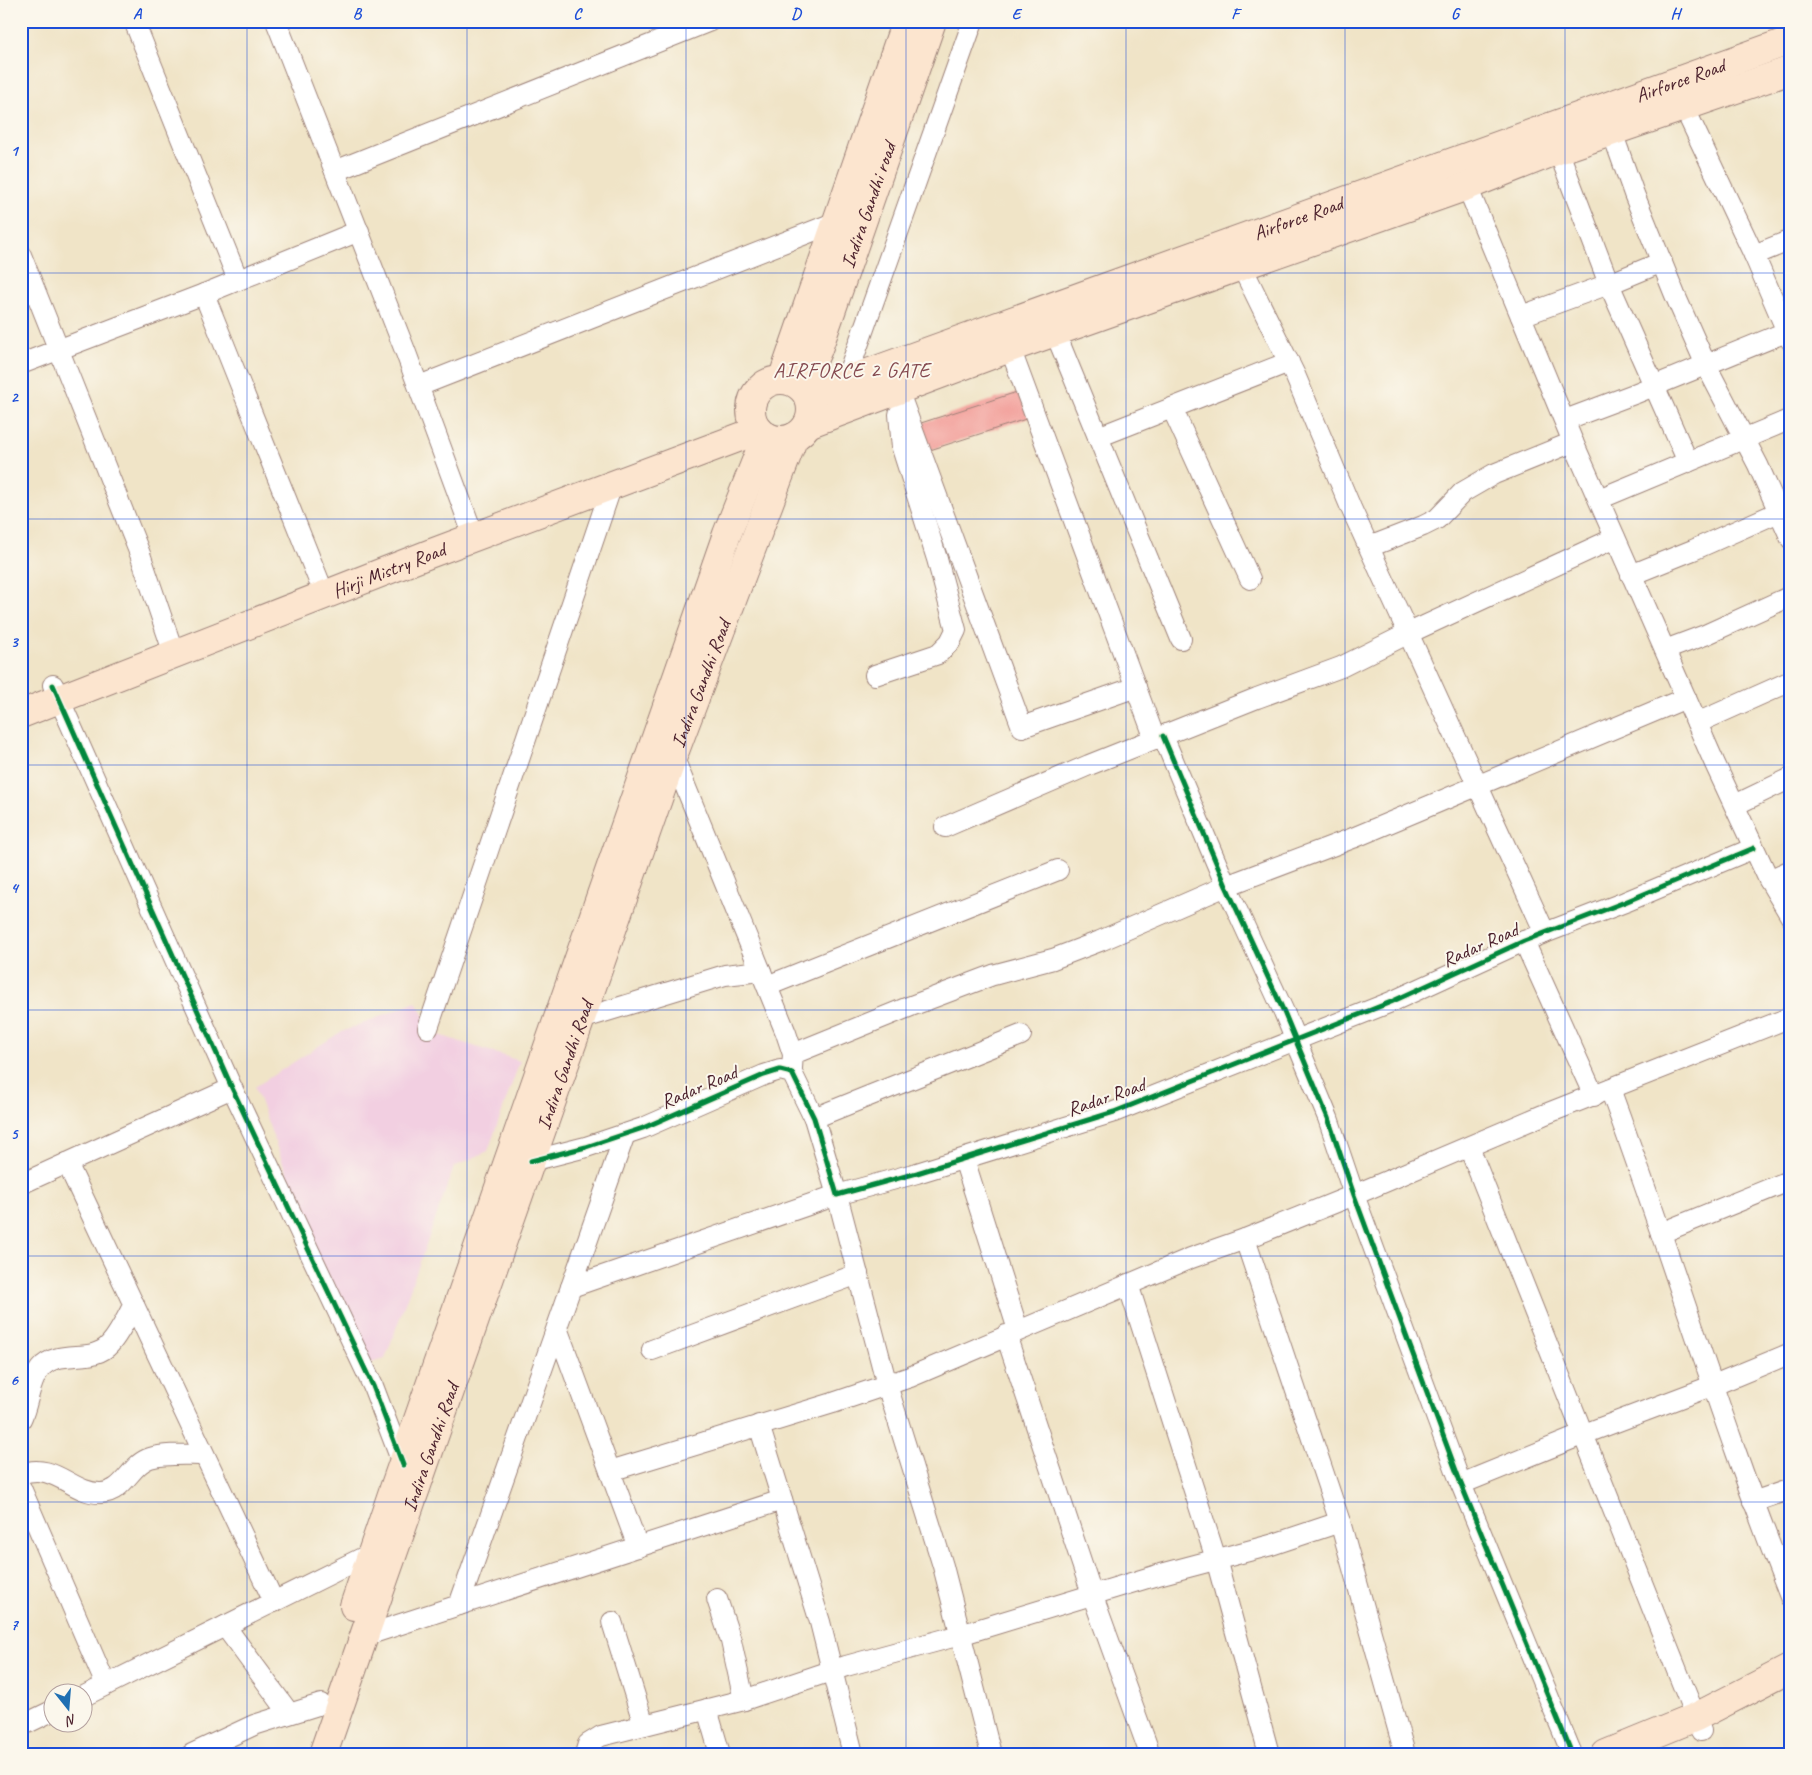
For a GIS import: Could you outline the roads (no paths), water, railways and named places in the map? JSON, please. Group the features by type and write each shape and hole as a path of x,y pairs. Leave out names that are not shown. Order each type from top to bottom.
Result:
{"main road":[{"name":"Indira Gandhi road","path":"797,387 836,222 906,21"},
{"name":"Indira Gandhi road","path":"797,387 818,349 932,21"},
{"name":"Airforce Road","path":"797,387 845,382 1791,40"},
{"name":"Airforce Road","path":"801,430 898,390 1010,348 1467,186 1558,150 1684,107 1788,77"},
{"path":"772,381 797,387 811,405 811,415 801,430 785,440 775,439 758,426 751,403 755,393 762,386 772,381"},
{"name":"Hirji Mistry Road","path":"171,647 319,581 471,529 612,485 758,426"},
{"name":"Hirji Mistry Road","path":"21,714 56,692 471,529 578,481 758,426"},
{"name":"Indira Gandhi Road","path":"304,1754 364,1636 397,1541 413,1468 727,534 758,426"},
{"name":"Indira Gandhi Road","path":"324,1754 332,1701 372,1553 413,1468 531,1161 674,756 801,430"},
{"name":"Hirji Mistry Road","path":"21,697 56,692"},
{"path":"372,1553 397,1541"},
{"path":"1646,1754 1791,1668"},
{"path":"1606,1754 1698,1724 1791,1685"}],"street":[{"path":"134,21 238,280"},
{"path":"276,21 359,231 471,529"},
{"path":"335,170 710,21"},
{"path":"845,382 973,21"},
{"path":"1565,420 1789,335 1754,255 1684,107"},
{"path":"1612,132 1634,194 1706,365 1758,465 1784,509 1791,539"},
{"path":"1558,150 1609,284 1688,462"},
{"path":"1467,186 1573,442 1631,575 1754,848 1769,880 1791,917"},
{"path":"418,386 836,222"},
{"path":"21,364 204,294 359,231"},
{"path":"1754,255 1791,240"},
{"path":"21,255 140,554 171,647"},
{"path":"1521,316 1609,284 1662,262"},
{"path":"1242,267 1289,362 1369,548 1545,933"},
{"path":"204,294 319,581"},
{"path":"1055,332 1182,639"},
{"path":"1010,348 1136,688 1296,1040 1328,1118 1354,1195 1461,1484 1572,1754"},
{"path":"1098,437 1289,362"},
{"path":"898,390 1022,727 1136,688"},
{"path":"875,675 938,654 950,642 956,630 937,558 902,448 898,390"},
{"path":"1172,408 1250,579"},
{"path":"1599,499 1791,419"},
{"path":"1369,548 1436,519 1463,492 1494,474 1573,442"},
{"path":"428,1028 612,485"},
{"path":"1631,575 1693,550 1784,509"},
{"path":"945,827 1258,698 1341,667 1409,633 1615,538"},
{"path":"1665,650 1705,635 1791,596"},
{"path":"1697,723 1791,681"},
{"path":"56,692 232,1088 413,1468"},
{"path":"792,1064 911,1006 993,975 1054,959 1100,941 1226,886 1353,838 1686,698"},
{"path":"674,756 764,978 792,1064 814,1118 837,1195 887,1385 943,1566 991,1754"},
{"path":"1734,805 1791,778"},
{"name":"Radar Road","path":"571,1288 837,1195 964,1159 1114,1112 1391,1002 1545,933 1754,848"},
{"path":"580,1019 725,975 764,978 1058,870"},
{"path":"1769,880 1791,870"},
{"path":"1524,942 1602,1093 1661,1232 1753,1502 1791,1599"},
{"path":"610,1471 759,1426 910,1377 1012,1332 1191,1258 1245,1239 1543,1115 1791,1017"},
{"path":"814,1118 1021,1035"},
{"name":"Radar Road","path":"531,1161 586,1147 625,1134 792,1064"},
{"path":"21,1184 232,1088"},
{"path":"459,1605 625,1134"},
{"path":"1468,1147 1698,1724"},
{"path":"964,1159 1012,1332 1092,1594 1150,1754"},
{"path":"67,1163 274,1602"},
{"path":"1661,1232 1791,1180"},
{"path":"1245,1239 1340,1522 1406,1754"},
{"path":"652,1350 858,1274"},
{"path":"1128,1284 1216,1559 1269,1754"},
{"path":"21,1420 29,1391 39,1370 48,1361 64,1356 85,1356 98,1353 110,1345 134,1304"},
{"path":"557,1328 638,1547"},
{"path":"1461,1484 1791,1353"},
{"path":"759,1426 818,1613 834,1670 853,1754"},
{"path":"21,1474 39,1470 52,1473 84,1489 99,1493 108,1492 119,1487 138,1465 149,1458 204,1454"},
{"path":"21,1488 106,1685"},
{"path":"1753,1502 1791,1489"},
{"path":"364,1636 782,1500"},
{"path":"585,1754 588,1744 601,1736 744,1700 834,1670 960,1635 1092,1594 1272,1545 1340,1522"},
{"path":"92,1692 372,1553"},
{"path":"717,1599 731,1641 744,1700"},
{"path":"612,1622 644,1725"},
{"path":"224,1626 289,1713"},
{"path":"192,1754 254,1725 332,1701"},
{"path":"707,1709 720,1754"},
{"path":"21,1726 42,1716"}],"district":[{"name":"AIRFORCE 2 GATE","path":"852,370"}]}
